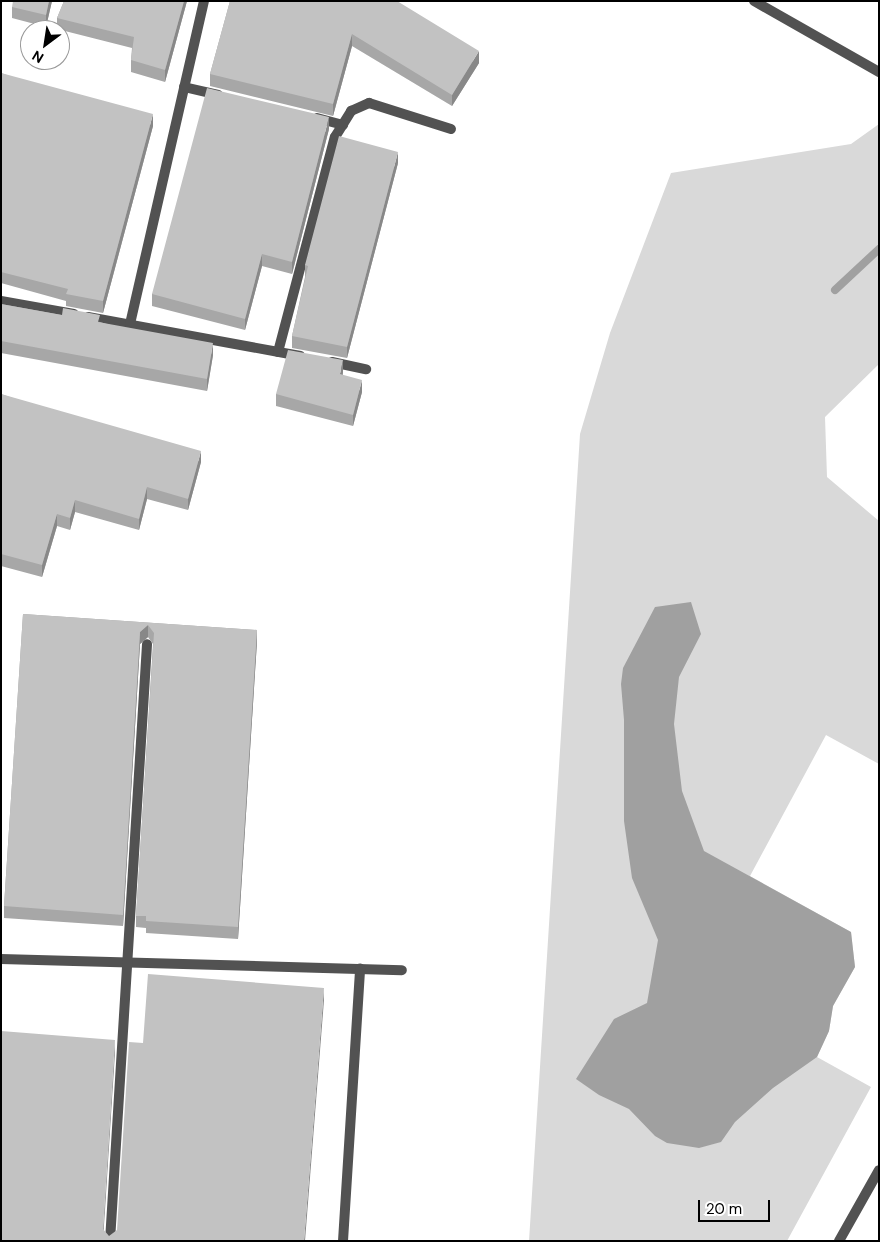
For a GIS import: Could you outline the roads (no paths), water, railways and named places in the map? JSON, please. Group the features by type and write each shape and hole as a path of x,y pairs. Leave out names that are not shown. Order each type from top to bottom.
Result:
{"lane":[{"path":"130,324 204,1"},
{"path":"754,1 879,72"},
{"path":"184,87 231,98"},
{"path":"278,352 336,137 351,111 369,104 451,129"},
{"path":"306,116 343,125"},
{"path":"1,301 366,368"},
{"path":"110,1241 147,644"},
{"path":"1,959 402,970"},
{"path":"343,1241 360,969"},
{"path":"839,1241 879,1170"}],"waterway":[{"path":"835,290 879,249"}]}
